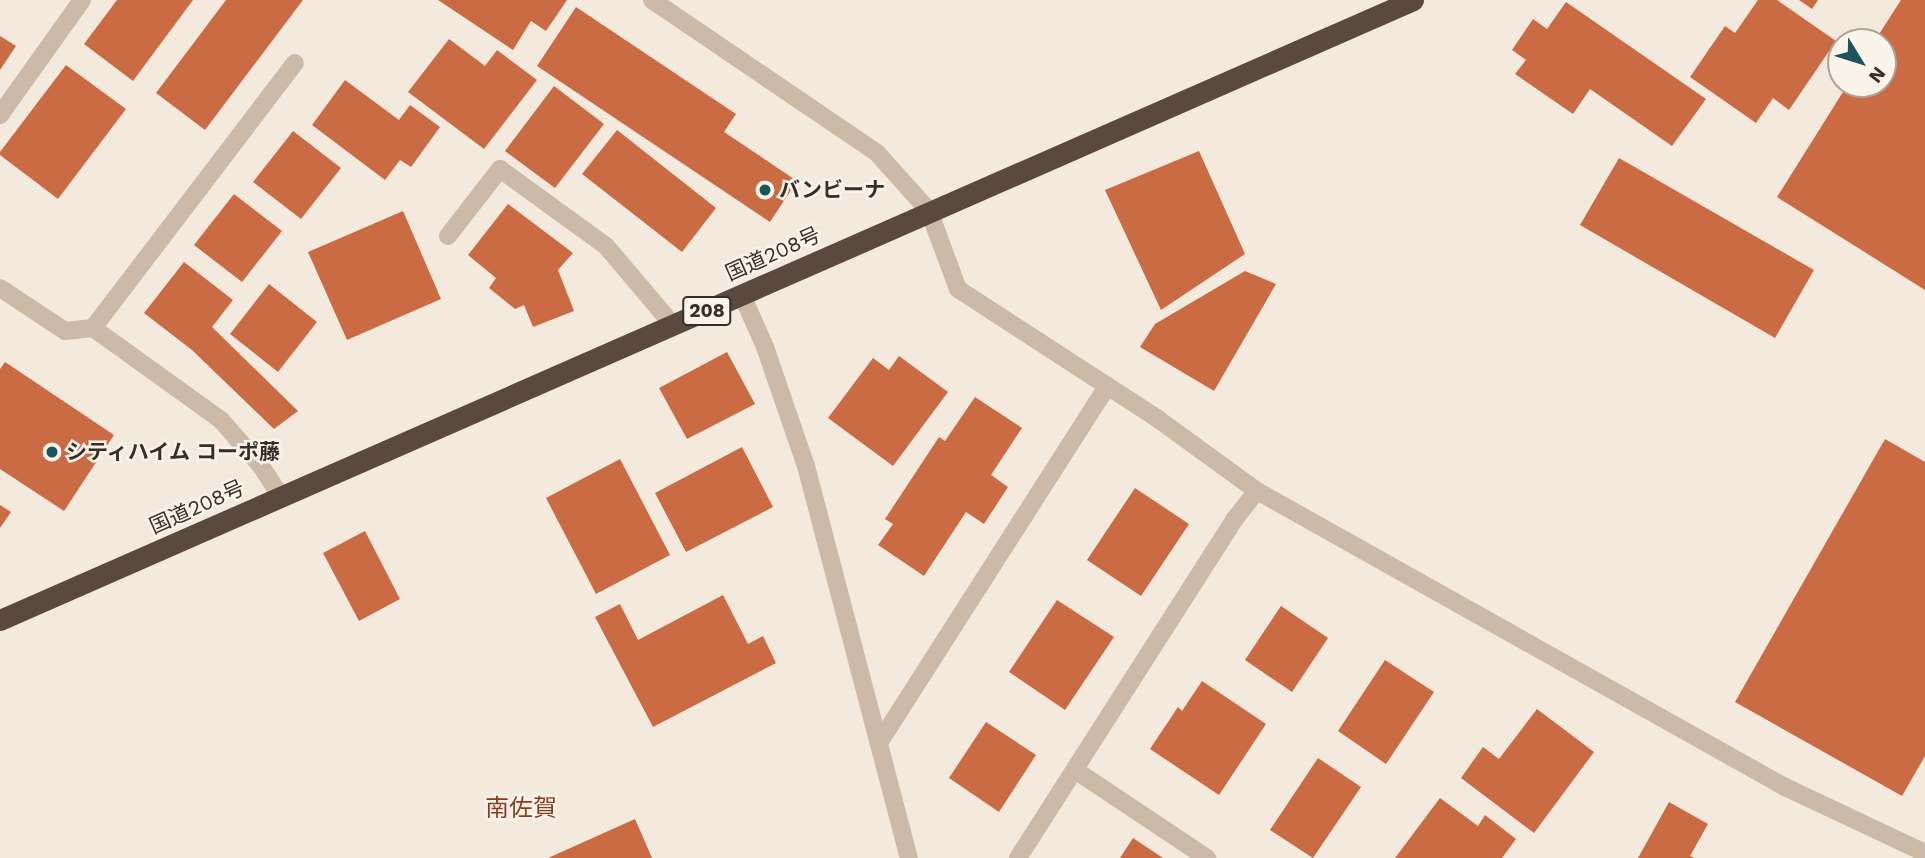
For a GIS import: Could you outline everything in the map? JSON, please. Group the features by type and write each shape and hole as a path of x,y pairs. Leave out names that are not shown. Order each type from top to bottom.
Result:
{"highway":[{"name":"国道208号","path":"0,620 1413,0"}],"street":[{"path":"0,116 82,0"},
{"path":"652,0 869,146 929,211 958,289 1107,386 1256,491 1785,787 1925,853"},
{"path":"93,328 295,63"},
{"path":"448,236 500,169 606,246 673,325"},
{"path":"0,288 65,331 93,328 221,421 261,466 281,497"},
{"path":"742,295 765,347 806,466 909,858"},
{"path":"879,743 1107,386"},
{"path":"1018,858 1234,520 1256,491"},
{"path":"1074,770 1207,858"}],"building":[{"path":"117,0 193,0 133,81 84,44"},
{"path":"226,0 303,0 205,130 156,93"},
{"path":"438,0 567,0 546,31 531,21 513,50"},
{"path":"1758,0 1777,0 1827,35 1827,54 1789,110 1773,98 1756,123 1690,77 1725,26 1735,33"},
{"path":"1799,0 1818,0 1812,9"},
{"path":"1901,0 1925,0 1925,290 1777,197 1839,98 1897,98 1897,28 1883,28"},
{"path":"1566,2 1706,99 1672,146 1590,89 1573,114 1515,74 1526,60 1512,50 1533,19 1547,29"},
{"path":"576,7 736,114 724,132 797,181 770,222 537,66"},
{"path":"0,36 16,46 0,70"},
{"path":"449,39 485,66 497,50 537,80 484,149 408,92"},
{"path":"66,65 126,109 58,199 0,155 0,152"},
{"path":"345,80 399,120 410,105 440,127 411,167 400,160 385,180 312,125"},
{"path":"554,86 604,124 555,188 505,151"},
{"path":"617,130 716,208 682,252 582,174"},
{"path":"293,131 341,168 301,219 253,182"},
{"path":"1199,151 1245,254 1161,310 1105,190"},
{"path":"1619,158 1814,270 1775,338 1580,225"},
{"path":"234,194 282,231 242,282 194,245"},
{"path":"508,204 573,253 558,270 574,311 533,327 524,305 515,309 489,288 496,278 468,255"},
{"path":"403,211 441,299 347,340 308,252"},
{"path":"184,262 233,300 212,327 298,411 274,429 192,350 144,313"},
{"path":"1245,271 1276,284 1214,391 1140,347 1155,324"},
{"path":"269,284 317,322 278,372 230,334"},
{"path":"727,352 755,404 687,439 659,388"},
{"path":"899,356 948,392 893,466 828,418 873,358 889,370"},
{"name":"シティハイム コーポ藤","path":"5,362 114,435 64,511 0,469 0,369"},
{"path":"975,397 1022,428 991,475 1008,487 984,524 966,512 924,576 878,545 893,524 885,519 939,437 945,441"},
{"path":"1885,439 1925,462 1925,756 1902,796 1735,702"},
{"path":"742,447 773,507 686,552 655,493"},
{"path":"620,459 670,555 596,594 546,498"},
{"path":"1135,488 1189,524 1141,596 1087,560"},
{"path":"0,505 11,512 0,528"},
{"path":"365,531 400,599 359,621 323,553"},
{"path":"723,595 748,644 763,636 776,663 653,727 595,617 620,604 638,640"},
{"path":"1057,600 1114,637 1065,710 1009,672"},
{"path":"1281,606 1328,638 1292,692 1245,660"},
{"path":"1385,660 1434,692 1386,764 1338,731"},
{"path":"1202,681 1266,724 1219,795 1150,749 1178,707 1182,711"},
{"path":"1537,709 1594,752 1534,833 1461,778 1483,747 1499,759"},
{"path":"986,722 1036,755 999,812 949,778"},
{"path":"1318,758 1361,787 1313,858 1270,830"},
{"path":"1440,798 1478,826 1485,815 1516,839 1502,858 1395,858"},
{"path":"1669,802 1708,824 1690,856 1695,858 1638,858"},
{"path":"635,819 652,858 548,858"},
{"path":"1133,838 1163,858 1120,858"}],"place":[{"name":"バンビーナ","path":"765,190"},
{"name":"シティハイム コーポ藤","path":"52,452"}],"district":[{"name":"南佐賀","path":"521,809"}]}
